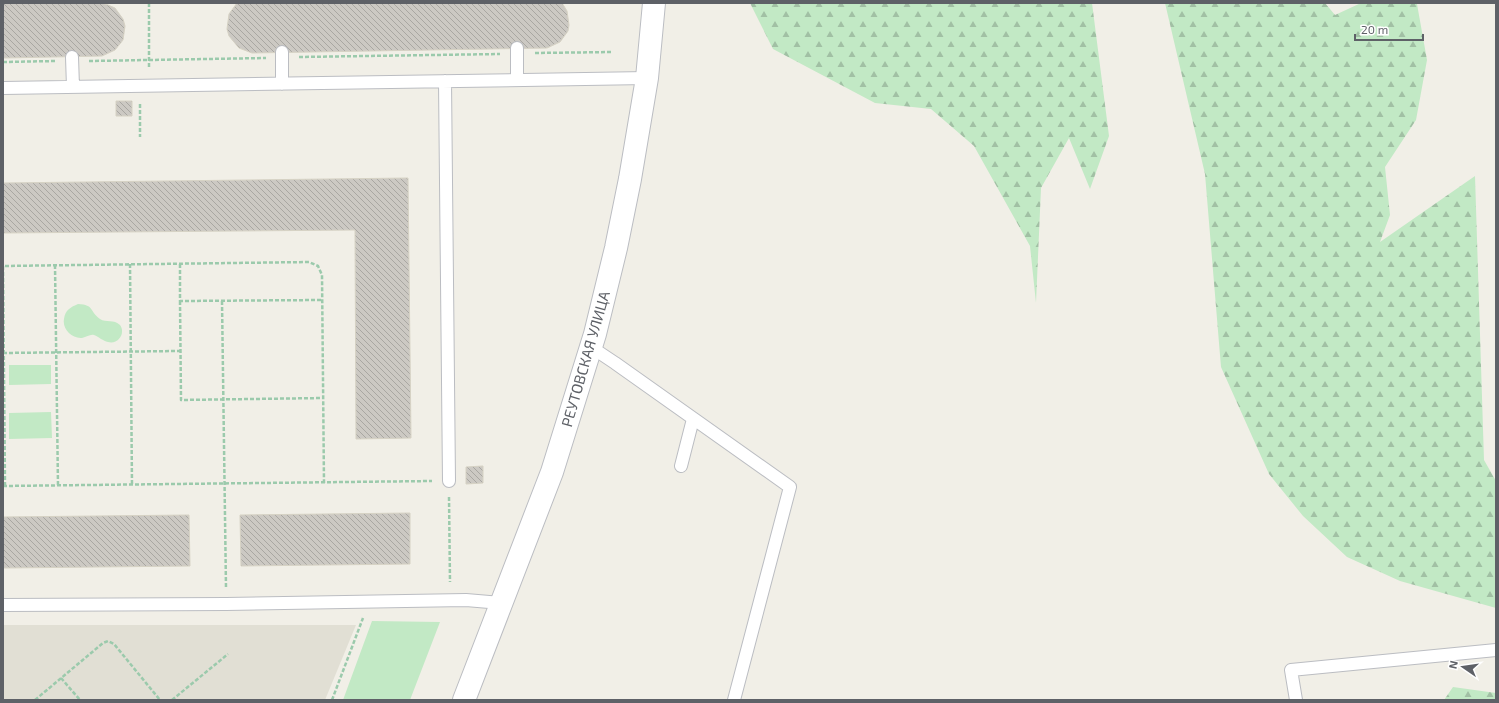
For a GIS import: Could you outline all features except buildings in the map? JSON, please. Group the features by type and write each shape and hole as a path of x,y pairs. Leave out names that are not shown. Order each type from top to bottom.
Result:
{"street":[{"name":"РЕУТОВСКАЯ УЛИЦА","path":"464,700 552,472 591,347 616,248 630,179 647,78 654,3"}],"lane":[{"path":"517,51 517,80"},
{"path":"282,55 282,84"},
{"path":"72,59 73,87"},
{"path":"3,88 647,78"},
{"path":"445,81 449,481"},
{"path":"591,347 790,487 734,700"},
{"path":"681,466 693,419"},
{"path":"3,605 466,600 502,603"},
{"path":"1296,700 1291,670 1496,650"}],"path":[{"path":"140,137 149,60 149,3"},
{"path":"3,62 72,59 149,60 282,55 517,51 612,52"},
{"path":"324,483 322,275 318,266 309,262 3,266 4,486 324,483 410,481"},
{"path":"130,264 132,485"},
{"path":"180,264 181,400 323,398"},
{"path":"55,265 58,486"},
{"path":"180,301 322,300"},
{"path":"222,301 226,566"},
{"path":"3,353 181,351"},
{"path":"449,481 450,601"},
{"path":"332,700 369,602"},
{"path":"35,700 103,643 108,642 114,644 160,700"},
{"path":"172,700 228,654"},
{"path":"62,678 80,700"}],"shaded area":[{"path":"3,625 356,625 325,700 3,700"}],"green space":[{"path":"750,3 1092,3 1109,136 1090,189 1069,138 1041,188 1036,303 1030,246 974,146 931,109 875,103 773,49"},
{"path":"1165,3 1325,3 1335,15 1361,3 1417,4 1427,60 1416,120 1385,167 1390,215 1380,242 1475,176 1484,460 1496,481 1496,608 1400,581 1347,557 1303,516 1269,474 1221,367 1205,174"},
{"path":"78,304 90,307 100,319 118,323 122,328 120,338 115,342 108,342 94,335 78,338 68,333 64,323 66,313 73,306"},
{"path":"9,365 51,365 51,384 9,385"},
{"path":"51,412 52,438 9,439 9,413"},
{"path":"372,621 440,622 410,700 343,700"},
{"path":"1453,687 1496,693 1496,700 1444,700"}]}
